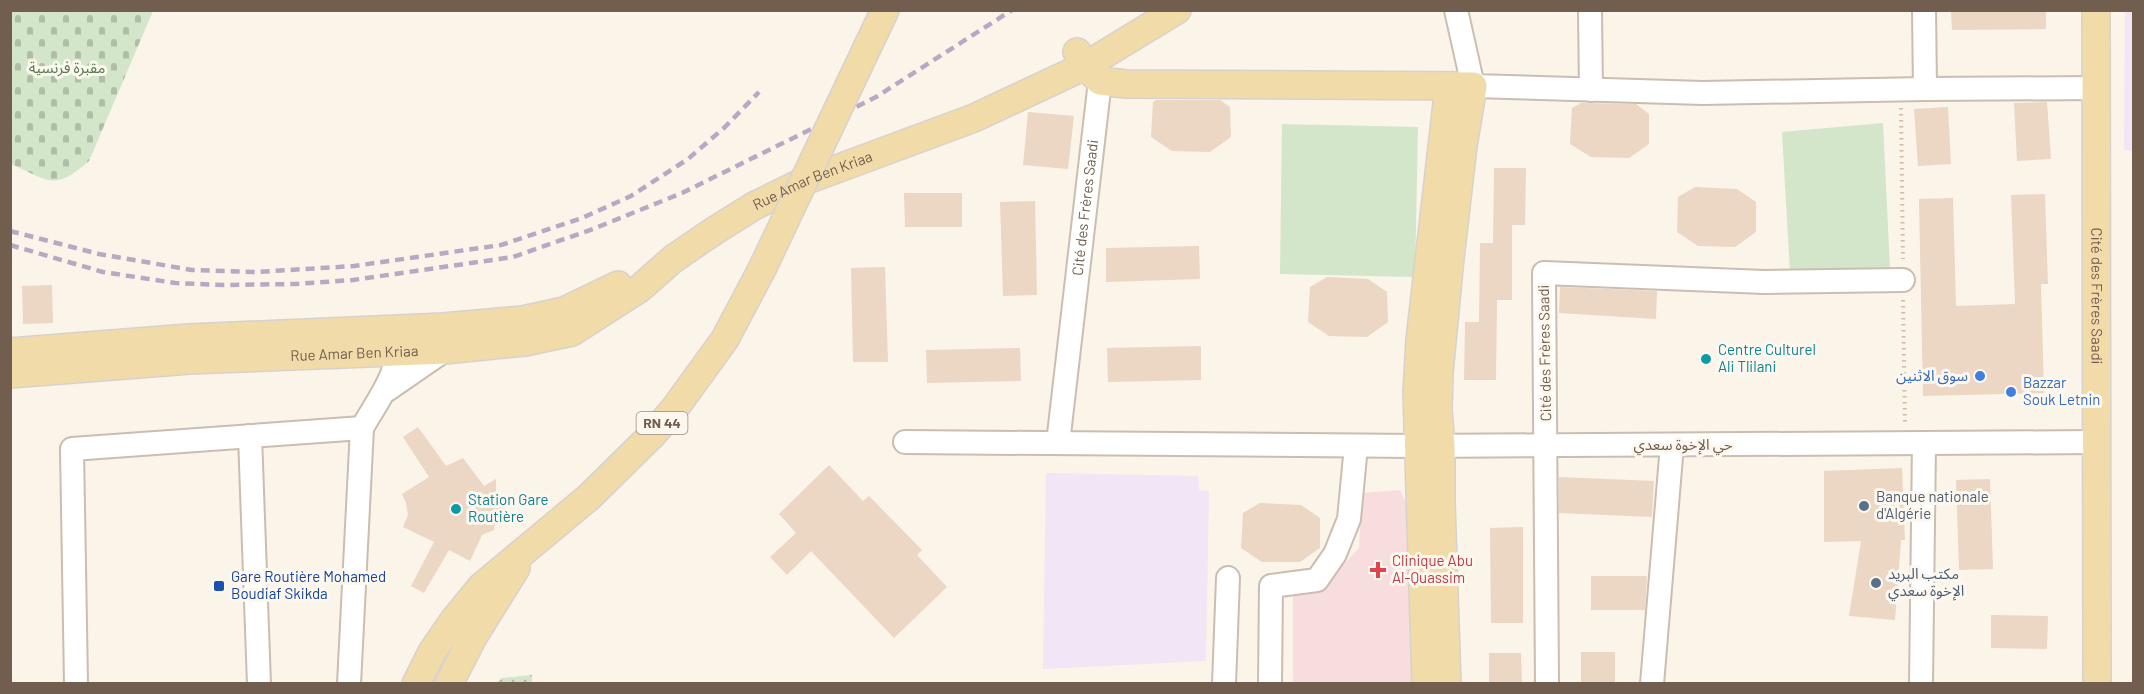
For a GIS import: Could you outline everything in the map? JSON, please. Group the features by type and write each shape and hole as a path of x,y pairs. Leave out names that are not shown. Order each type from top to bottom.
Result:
{"main road":[{"path":"1087,66 1144,10"},
{"path":"1087,66 1177,10"},
{"name":"Cité des Frères Saadi","path":"2096,10 2097,684"},
{"name":"RN 44","path":"527,549 610,477 675,408 722,344 762,269 881,20"},
{"path":"1087,66 1126,84 1461,86 1463,146 1439,372 1438,410 1430,446 1425,684"},
{"name":"Rue Amar Ben Kriaa","path":"10,352 189,338 399,340 445,350 525,342 572,332 639,288 673,259 754,206 807,180 931,134 972,108 1087,66"},
{"name":"Rue Amar Ben Kriaa","path":"10,374 399,340 443,327 523,320 564,311 673,259"},
{"path":"1430,446 1447,684"},
{"path":"416,684 432,652 481,587 527,549"},
{"path":"449,684 473,637 527,549"}],"street":[{"path":"1456,10 1461,86 1703,93 2097,88"},
{"path":"1590,10 1591,90"},
{"path":"1924,10 1925,89"},
{"name":"Cité des Frères Saadi","path":"1058,443 1087,66"},
{"name":"Cité des Frères Saadi","path":"1547,684 1544,273 1764,282 1903,280"},
{"path":"349,684 362,428 387,390 399,340"},
{"path":"387,390 445,350"},
{"path":"76,684 72,449 362,428"},
{"path":"250,436 259,684"},
{"path":"905,442 1430,446"},
{"name":"حي الإخوة سعدي","path":"1430,446 2096,442"},
{"path":"1921,684 1924,443"},
{"path":"1652,684 1672,445"},
{"path":"1270,684 1271,586 1317,580 1335,554 1349,519 1356,446"},
{"path":"1224,684 1227,578"},
{"path":"408,684 432,652"}],"shaded area":[{"path":"2125,11 2133,11 2133,151 2124,150"},
{"path":"1046,473 1198,476 1199,490 1209,491 1206,661 1043,669"},
{"name":"Clinique Abu Al-Quassim","path":"1400,490 1411,513 1420,683 1293,683 1293,594 1318,592 1359,548 1362,493"}],"green space":[{"name":"مقبرة فرنسية","path":"11,10 153,11 89,161 77,171 59,180 43,179 11,164"},
{"path":"1883,123 1890,269 1790,273 1782,132"},
{"path":"1282,124 1418,127 1415,277 1280,274"},
{"path":"532,675 532,683 496,683 502,678"}],"building":[{"path":"1951,10 2046,10 2046,29 1952,30"},
{"path":"1156,100 1220,100 1230,107 1231,137 1210,152 1172,151 1151,137 1153,102"},
{"path":"2047,102 2051,159 2017,161 2014,103"},
{"path":"1581,103 1636,104 1649,114 1649,144 1629,158 1591,157 1570,144 1572,108"},
{"path":"1948,107 1951,164 1918,166 1914,109"},
{"path":"1028,112 1074,116 1068,169 1023,165"},
{"path":"1494,168 1526,168 1525,225 1512,225 1512,300 1497,300 1496,380 1464,380 1465,322 1479,322 1480,243 1493,243"},
{"path":"1695,187 1737,189 1756,202 1756,232 1735,247 1698,246 1677,232 1678,197"},
{"path":"904,193 962,193 962,227 905,227"},
{"path":"2045,194 2048,284 2041,284 2044,393 1923,396 1919,199 1953,198 1956,306 2015,304 2011,195"},
{"path":"1035,201 1037,295 1003,296 1000,202"},
{"path":"1199,246 1200,279 1106,282 1106,248"},
{"path":"885,267 888,362 853,362 851,268"},
{"path":"1327,277 1368,279 1387,292 1388,322 1367,337 1329,336 1308,322 1310,287"},
{"path":"52,285 53,323 23,324 22,286"},
{"path":"1560,287 1657,291 1656,319 1559,313"},
{"path":"1201,346 1201,380 1108,382 1107,348"},
{"path":"1020,348 1021,381 927,383 926,350"},
{"name":"Station Gare Routière","path":"418,427 446,466 463,458 484,486 496,479 496,496 505,495 504,518 496,517 494,530 482,535 470,561 449,550 424,593 411,586 434,542 403,527 408,515 402,494 429,477 403,437"},
{"path":"829,465 863,501 869,496 922,550 917,555 947,587 894,638 811,551 787,575 770,557 796,533 779,514"},
{"name":"Banque nationale d'Algérie","path":"1902,468 1905,540 1901,540 1895,620 1849,616 1861,541 1824,542 1824,471"},
{"path":"1559,477 1654,481 1652,517 1559,513"},
{"path":"1990,479 1993,569 1959,570 1956,480"},
{"path":"1260,503 1301,505 1320,518 1320,548 1300,562 1262,562 1241,548 1243,513"},
{"path":"1523,527 1523,623 1491,623 1490,528"},
{"path":"1591,576 1647,576 1645,610 1591,610"},
{"path":"1991,615 2048,616 2047,649 1991,648"},
{"path":"1581,652 1615,652 1615,684 1581,684"},
{"path":"1489,653 1521,653 1522,684 1489,684"}],"railway":[{"path":"10,245 103,272 175,283 223,285 353,280 513,257 593,229 682,193 876,97 1012,10"},
{"path":"10,231 99,254 192,270 257,272 354,266 501,245 582,218 631,196 688,159 725,127 759,92"}],"place":[{"name":"Centre Culturel Ali Tlilani","path":"1706,359"},
{"name":"سوق الاثنين","path":"1980,376"},
{"name":"Bazzar Souk Letnin","path":"2011,392"},
{"name":"Banque nationale d'Algérie","path":"1864,506"},
{"name":"Station Gare Routière","path":"456,509"},
{"name":"Clinique Abu Al-Quassim","path":"1378,570"},
{"name":"مكتب البريد الإخوة سعدي","path":"1876,583"},
{"name":"Gare Routière Mohamed Boudiaf Skikda","path":"219,586"}]}
